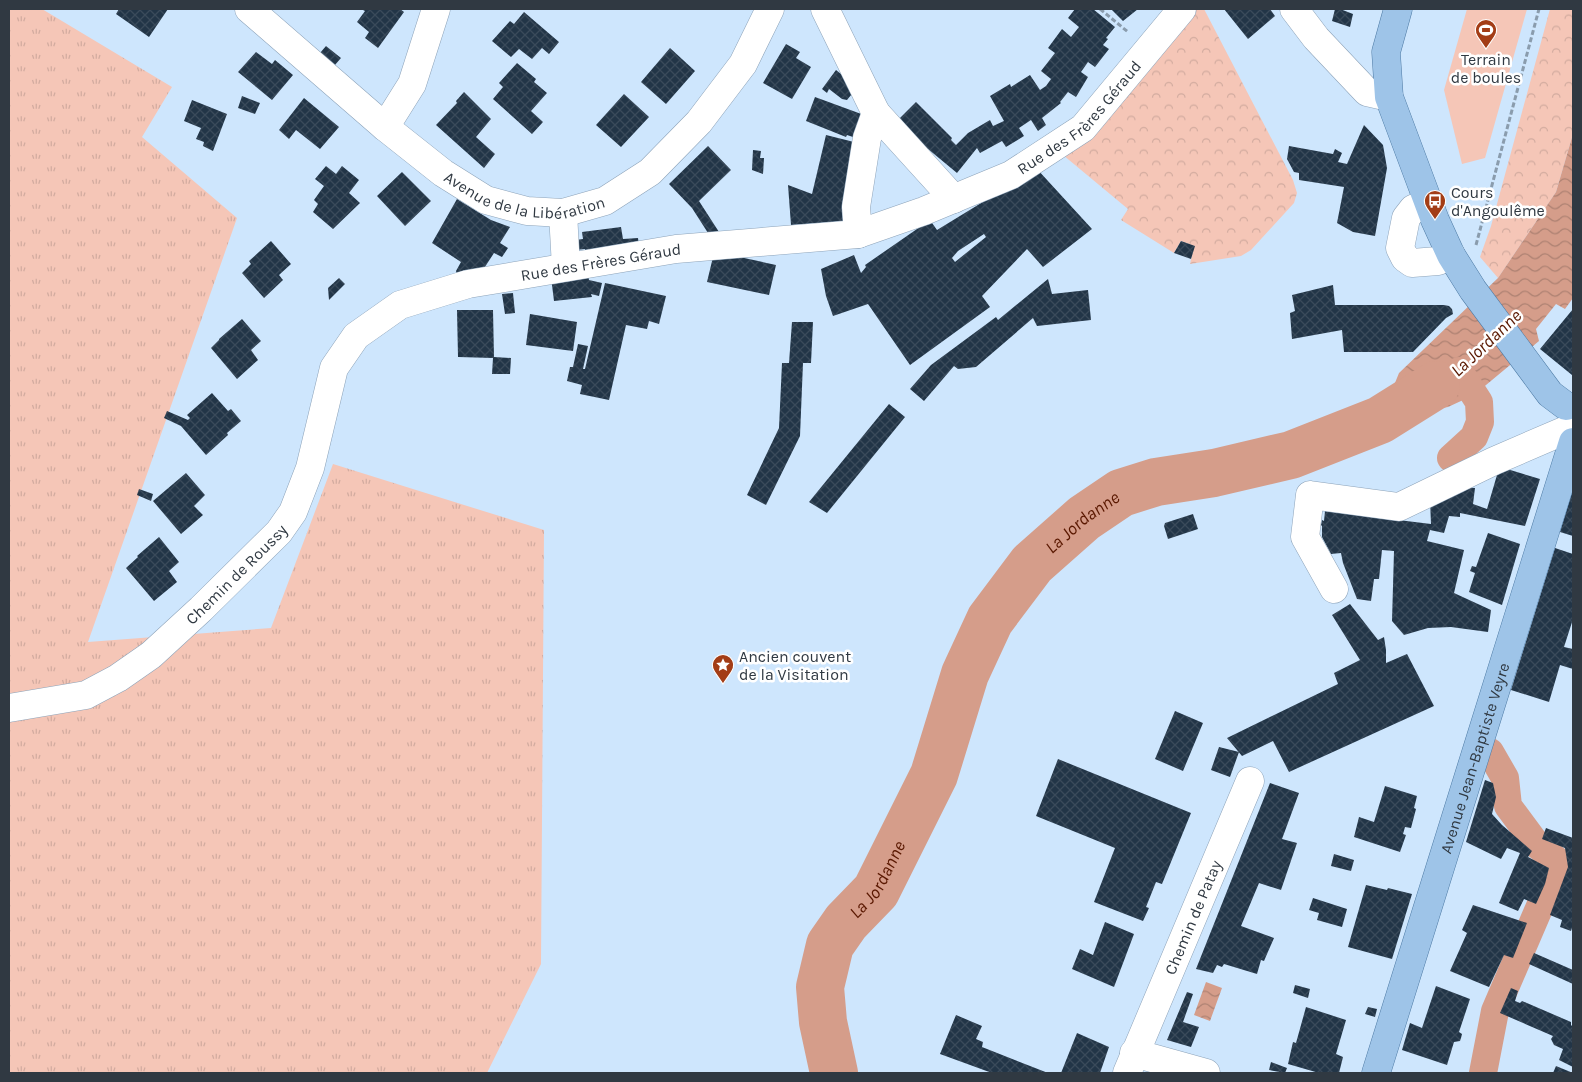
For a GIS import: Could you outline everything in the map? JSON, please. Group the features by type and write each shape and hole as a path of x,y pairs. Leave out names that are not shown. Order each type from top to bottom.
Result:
{"main road":[{"path":"1398,9 1386,52 1388,98 1428,202 1453,259 1570,423"},
{"name":"Avenue Jean-Baptiste Veyre","path":"1376,1073 1570,423"}],"street":[{"name":"Avenue de la Libération","path":"249,9 385,127 443,174 486,200 527,211 563,213 605,201 650,172 698,122 743,64 770,9"},
{"path":"385,127 412,84 436,9"},
{"path":"825,9 876,113 954,199"},
{"name":"Rue des Frères Géraud","path":"356,336 400,305 468,284 676,249 858,234 924,211 1011,175 1083,128 1182,9"},
{"path":"1294,9 1316,38 1367,92 1388,98"},
{"path":"858,234 856,208 867,138 876,113"},
{"path":"1428,202 1413,209 1406,218 1400,248 1405,258 1412,263 1453,259"},
{"name":"Rue des Frères Géraud","path":"563,213 566,267"},
{"name":"Chemin de Roussy","path":"9,708 86,695 118,678 151,655 279,532 293,512 310,468 334,368 356,336"},
{"path":"1334,589 1305,537 1310,495 1399,507 1570,423"},
{"name":"Chemin de Patay","path":"1206,1073 1131,1063 1250,781"}],"path":[{"path":"1100,9 1148,50"},
{"path":"1453,259 1476,246 1539,9"}],"green space":[{"path":"9,9 42,9 172,87 142,137 237,218 88,642 271,628 333,464 544,530 541,964 487,1073 9,1073"},
{"path":"1191,9 1204,9 1293,180 1297,193 1294,203 1251,250 1241,256 1190,264 1194,246 1181,241 1174,253 1121,220 1128,209 1063,155"},
{"name":"Terrain de boules","path":"1467,9 1527,9 1485,158 1462,164 1444,90"},
{"path":"1550,9 1573,9 1573,134 1556,192 1498,278 1480,257 1491,226"}],"water":[{"path":"1573,134 1573,298 1565,309 1556,304 1536,329 1539,341 1474,395 1448,407 1380,420 1399,373 1498,278 1556,192"},
{"path":"1206,982 1222,988 1210,1021 1194,1015"}],"building":[{"path":"119,9 168,9 149,37 116,14"},
{"path":"361,9 400,9 404,12 378,48 365,38 369,32 357,22 365,11"},
{"path":"1075,9 1093,9 1115,27 1103,45 1109,49 1095,67 1088,62 1081,72 1088,77 1076,97 1068,92 1061,103 1042,118 1046,125 1038,131 1031,120 1019,128 1024,136 1006,147 1002,141 980,153 977,148 957,173 928,149 925,152 899,119 916,102 952,138 951,140 956,145 968,133 990,120 993,126 1004,121 990,96 1010,84 1011,87 1030,75 1040,90 1046,86 1051,79 1041,71 1055,53 1048,48 1062,29 1071,37 1079,27 1068,18"},
{"path":"1111,9 1138,9 1123,21"},
{"path":"1224,9 1270,9 1275,16 1248,39"},
{"path":"1335,9 1353,14 1350,27 1332,21"},
{"path":"524,12 559,42 549,54 542,48 532,59 519,49 511,57 492,41 510,21 514,24"},
{"path":"786,44 800,52 796,58 811,67 792,99 763,83"},
{"path":"326,46 341,58 335,65 320,53"},
{"path":"670,48 695,71 666,104 641,82"},
{"path":"256,52 272,64 275,60 293,75 272,100 238,72"},
{"path":"517,63 536,79 534,82 547,93 531,111 543,122 532,134 493,99 503,87 499,83"},
{"path":"836,70 856,86 856,89 847,100 842,99 829,89 827,93 822,89"},
{"path":"464,92 491,119 476,137 495,154 484,168 436,125 457,103 456,101"},
{"path":"624,94 649,117 621,147 596,125"},
{"path":"242,96 260,103 255,114 238,108"},
{"path":"815,97 864,115 859,139 847,135 846,137 806,121"},
{"path":"304,98 339,127 320,149 296,130 289,139 279,130"},
{"path":"192,100 227,114 213,151 203,146 204,142 196,139 201,128 184,121"},
{"path":"1364,125 1383,145 1387,168 1375,236 1353,232 1337,223 1344,187 1299,180 1299,173 1294,172 1287,159 1289,146 1333,154 1335,149 1342,153 1338,162 1347,164"},
{"path":"826,135 858,143 847,221 791,225 788,185 812,194"},
{"path":"708,146 731,170 699,201 719,232 708,233 692,208 669,184"},
{"path":"753,150 761,151 760,158 764,158 763,174 752,170"},
{"path":"326,166 336,174 342,166 359,180 349,193 360,203 333,229 313,212 318,204 314,200 324,186 315,179"},
{"path":"1037,169 1092,229 1043,267 1027,249 982,296 990,307 910,365 868,304 833,316 826,296 821,269 854,255 861,273 866,267 865,265 930,220 937,230","holes":["984,234 986,237 955,262 952,258 958,251"]},
{"path":"402,172 431,201 405,226 377,196"},
{"path":"457,199 491,220 510,227 500,243 508,248 502,257 494,253 481,273 458,278 456,271 461,262 432,243"},
{"path":"621,227 623,239 638,238 639,246 585,253 585,249 576,250 575,240 583,239 582,232"},
{"path":"271,241 291,264 279,275 283,280 264,298 242,273 251,264 249,261"},
{"path":"1181,241 1195,246 1191,259 1174,253"},
{"path":"735,256 776,265 769,295 707,282 713,257"},
{"path":"588,273 589,280 602,283 599,296 591,294 592,297 554,301 551,277"},
{"path":"339,278 345,284 329,300 328,288"},
{"path":"1048,279 1052,294 1088,290 1091,320 1037,326 1033,318 976,367 958,369 954,366 924,401 910,389 931,365 996,317 998,320"},
{"path":"605,283 666,296 659,324 649,321 647,329 626,325 609,400 580,394 582,385 567,381 570,367 573,367 578,344 588,346 583,369 585,369"},
{"path":"1333,285 1335,305 1444,305 1452,309 1453,314 1446,318 1413,352 1344,352 1342,330 1292,339 1290,313 1295,311 1292,295"},
{"path":"513,293 515,313 505,314 502,294"},
{"path":"1573,309 1573,374 1572,375 1540,349"},
{"path":"457,310 493,310 494,357 511,358 510,374 492,374 493,358 458,357"},
{"path":"530,314 577,322 573,351 526,345"},
{"path":"242,319 261,341 251,350 258,360 237,379 211,348"},
{"path":"792,322 813,322 811,363 803,363 800,436 766,505 747,495 779,428 782,363 789,363"},
{"path":"212,393 228,411 231,409 241,421 206,455 181,426 164,418 167,411 188,420 190,418 187,415"},
{"path":"889,404 905,417 827,513 809,502"},
{"path":"1507,469 1540,479 1525,526 1460,513 1460,517 1449,516 1444,533 1430,530 1427,541 1464,550 1454,593 1491,610 1488,632 1451,627 1428,628 1404,635 1392,621 1394,551 1382,550 1379,579 1374,579 1371,601 1357,599 1341,553 1331,554 1322,537 1321,525 1322,520 1324,521 1325,511 1431,524 1430,500 1461,487 1475,488 1473,504 1487,509 1497,475"},
{"path":"186,473 205,495 194,506 203,515 181,534 153,501"},
{"path":"139,489 153,494 151,501 137,495"},
{"path":"1573,489 1573,536 1560,532"},
{"path":"1193,514 1198,529 1168,539 1164,526 1165,523"},
{"path":"1488,533 1520,544 1502,605 1469,592 1475,573 1470,571 1472,566 1476,567"},
{"path":"159,537 179,562 169,571 177,582 154,601 126,568"},
{"path":"1555,548 1573,554 1573,619 1564,647 1573,649 1573,669 1560,665 1549,702 1511,690"},
{"path":"1350,604 1378,640 1384,637 1386,663 1407,654 1434,706 1289,772 1273,741 1242,756 1227,738 1338,684 1334,673 1360,660 1332,615"},
{"path":"1175,711 1203,723 1183,771 1155,759"},
{"path":"1219,747 1239,752 1230,777 1211,770"},
{"path":"1058,759 1191,813 1162,884 1156,882 1146,907 1149,908 1143,921 1094,902 1115,848 1036,816"},
{"path":"1485,780 1493,783 1496,797 1492,814 1532,851 1528,857 1549,868 1545,884 1536,904 1524,899 1518,911 1499,903 1520,853 1507,848 1501,859 1466,842"},
{"path":"1270,783 1299,793 1282,839 1297,843 1281,890 1259,883 1241,926 1274,938 1264,961 1261,960 1257,974 1224,964 1222,967 1217,965 1213,973 1196,969"},
{"path":"1385,786 1417,796 1411,828 1405,827 1403,834 1406,835 1400,852 1354,837 1359,817 1374,822"},
{"path":"1546,828 1573,838 1573,925 1571,931 1560,927 1562,920 1550,915 1568,867 1565,848 1542,839"},
{"path":"1334,854 1354,860 1351,871 1331,866"},
{"path":"1366,885 1412,894 1392,959 1348,947"},
{"path":"1313,898 1347,909 1342,927 1317,920 1319,913 1309,910"},
{"path":"1473,905 1527,923 1513,958 1504,955 1489,987 1450,971 1467,933 1462,930"},
{"path":"1105,922 1134,934 1114,987 1072,969 1080,949 1093,955"},
{"path":"1534,953 1573,970 1573,984 1529,964"},
{"path":"1295,985 1310,989 1308,998 1293,993"},
{"path":"1436,986 1470,999 1459,1032 1462,1034 1460,1041 1454,1042 1447,1065 1402,1050 1410,1023 1422,1028"},
{"path":"1511,988 1518,991 1515,1001 1520,1003 1522,1001 1571,1022 1573,1027 1573,1067 1559,1060 1563,1049 1554,1045 1551,1039 1553,1036 1500,1013"},
{"path":"1187,992 1193,994 1183,1022 1199,1027 1191,1047 1167,1040"},
{"path":"1306,1007 1346,1020 1336,1054 1343,1057 1339,1073 1319,1073 1288,1064 1293,1042 1296,1043"},
{"path":"1368,1007 1377,1009 1375,1017 1365,1014"},
{"path":"956,1015 982,1026 976,1039 983,1042 982,1047 1048,1073 992,1073 940,1054"},
{"path":"1077,1033 1109,1047 1100,1073 1061,1073"},
{"path":"1271,1062 1287,1068 1285,1073 1269,1070"},
{"path":"1556,1066 1573,1073 1553,1073"}],"waterway":[{"path":"1451,458 1474,437 1480,422 1479,402 1459,371"},
{"name":"La Jordanne","path":"834,1073 823,1022 820,987 830,945 846,922 876,891 934,775 965,674 990,620 1032,564 1084,518 1121,493 1156,482 1214,473 1291,455 1380,420 1436,385"},
{"path":"1483,1073 1495,1011 1559,862 1537,845 1508,806 1505,778 1490,752"}],"place":[{"name":"Terrain de boules","path":"1486,49"},
{"name":"Cours d'Angoulême","path":"1435,220"},
{"name":"Ancien couvent de la Visitation","path":"723,684"}]}
